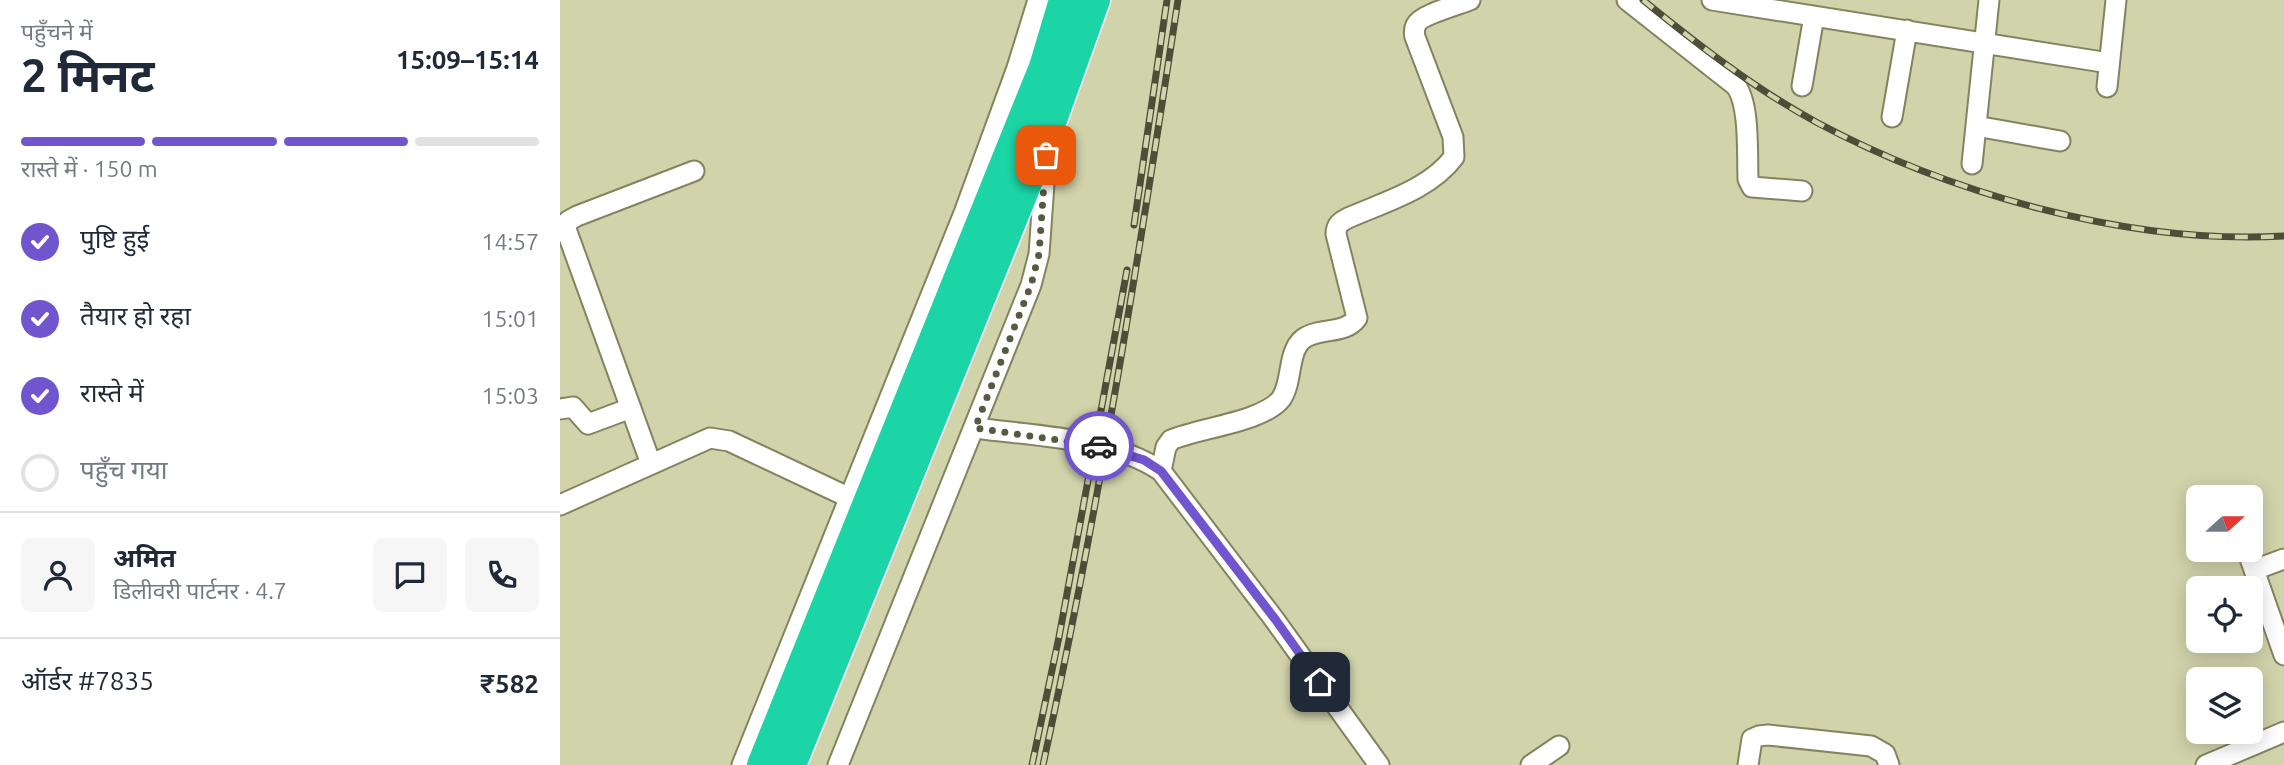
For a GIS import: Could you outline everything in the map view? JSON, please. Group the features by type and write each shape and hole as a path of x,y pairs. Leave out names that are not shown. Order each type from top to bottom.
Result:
{"highway":[{"path":"791,765 1048,131 1095,0"},
{"path":"762,765 1039,80 1051,2"}],"street":[{"path":"1161,471 1171,440 1250,416 1270,407 1280,400 1285,391 1295,353 1302,340 1348,326 1357,318 1336,228 1340,222 1426,183 1440,173 1454,157 1453,138 1414,29 1417,22 1424,18 1470,0"},
{"path":"1627,0 1741,92 1748,179 1752,187 1802,191"},
{"path":"1712,0 1803,10 2109,63"},
{"path":"1972,164 1989,0"},
{"path":"2108,87 2116,0"},
{"path":"742,765 964,213 1017,68 1051,2"},
{"path":"1802,86 1803,10"},
{"path":"1892,117 1907,30"},
{"path":"1976,126 2060,141"},
{"path":"838,765 1031,285 1039,254 1048,131"},
{"path":"651,464 566,229 568,221 577,216 694,172"},
{"path":"560,409 573,407 588,424 631,408"},
{"path":"975,428 1107,447 1144,460 1161,471 1275,619 1379,765"},
{"path":"560,505 710,438 718,438 850,498"},
{"path":"2254,570 2284,559"},
{"path":"2251,562 2284,654"},
{"path":"2206,765 2284,732"},
{"path":"1748,765 1752,739 1759,736 1871,746 1885,754 1889,765"},
{"path":"1531,765 1559,746"}],"railway":[{"path":"1134,225 1167,0"},
{"path":"1043,765 1082,575 1116,384 1178,0"},
{"path":"1643,0 1727,65 1793,109 1868,148 1924,171 1983,192 2104,223 2225,237 2284,236"},
{"path":"1032,765 1059,637 1127,270"}],"way so far":[{"path":"1046,155 1039,254 1031,285 975,428 1099,446"}],"route":[{"path":"1099,446 1144,460 1161,471 1320,682"}]}
